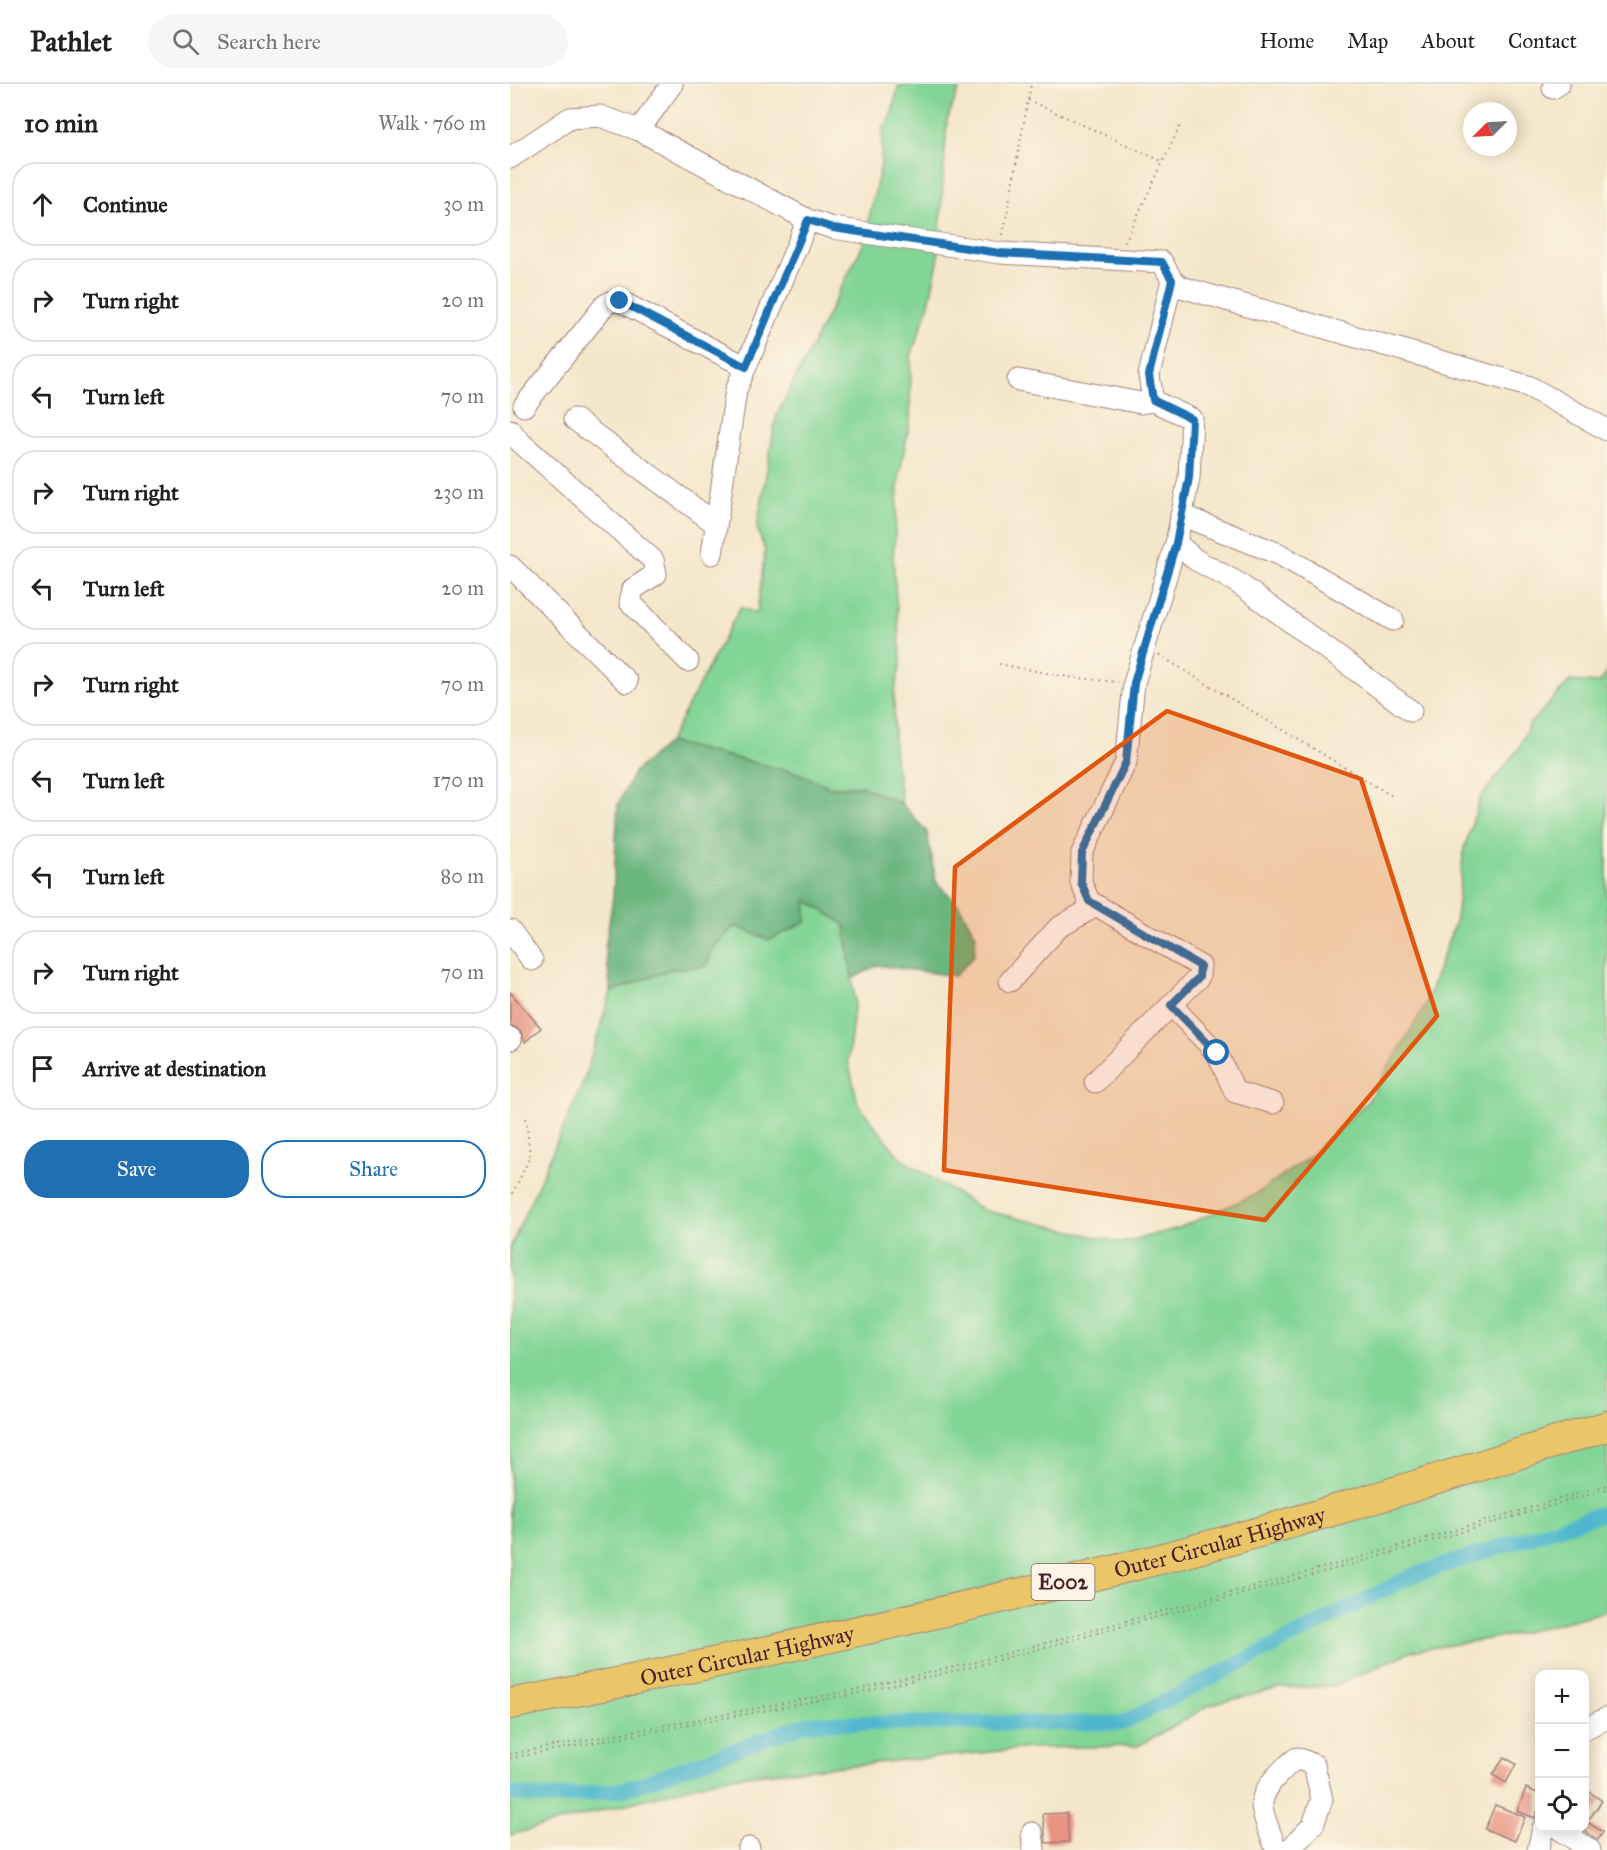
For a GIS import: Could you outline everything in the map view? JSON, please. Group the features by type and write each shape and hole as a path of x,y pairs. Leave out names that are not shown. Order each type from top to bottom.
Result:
{"highway":[{"name":"Outer Circular Highway","path":"510,1704 790,1647 1134,1565 1382,1496 1607,1426"},
{"name":"Outer Circular Highway","path":"510,1723 795,1666 1138,1584 1387,1514 1607,1446"}],"street":[{"path":"639,129 672,84"},
{"path":"510,158 570,118 600,116 639,129 808,220 833,228 1000,253 1162,262 1172,280 1182,287 1528,386 1607,430"},
{"path":"712,554 736,390 808,220"},
{"path":"1153,400 1149,375 1172,280"},
{"path":"524,406 605,304 612,301 620,301 746,367"},
{"path":"1010,981 1058,928 1087,911 1089,901 1081,882 1082,853 1126,762 1134,683 1143,645 1176,543 1182,515 1189,478 1192,419 1153,400 1141,403 1018,380"},
{"path":"574,419 716,524"},
{"path":"513,439 652,560 656,574 633,589 630,602 688,661"},
{"path":"1182,515 1279,554 1393,620"},
{"path":"1176,543 1196,560 1238,583 1411,711"},
{"path":"510,567 627,682"},
{"path":"1089,901 1200,966 1199,977 1095,1082"},
{"path":"510,930 532,960"},
{"path":"1171,1005 1217,1053 1235,1092 1273,1103"},
{"path":"1589,1727 1607,1718"},
{"path":"1276,1850 1262,1804 1267,1789 1287,1765 1298,1758 1314,1765 1322,1799 1313,1825 1289,1850"},
{"path":"1538,1850 1542,1832"},
{"path":"1565,1832 1590,1850"}],"path":[{"path":"1000,253 1031,84"},
{"path":"1028,99 1164,162"},
{"path":"1117,258 1180,126"},
{"path":"1143,645 1395,798"},
{"path":"999,664 1068,677 1134,683"},
{"path":"510,1199 530,1157 526,1116"},
{"path":"510,1754 849,1691 975,1662 1377,1552 1607,1485"},
{"path":"510,1758 849,1695 976,1666 1367,1560 1607,1490"}],"highlighted area":[{"path":"1167,711 1361,779 1437,1016 1265,1220 944,1170 955,867"}],"green space":[{"path":"899,84 961,84 947,120 938,262 928,308 911,356 910,421 899,476 893,559 901,662 894,694 894,752 902,804 861,786 830,787 797,773 669,742 740,608 757,613 765,551 757,528 776,417 863,245 881,165 883,129 892,113"},
{"path":"1607,671 1607,1611 1513,1635 1412,1651 1334,1686 1280,1688 1210,1705 1138,1746 1031,1748 728,1777 510,1835 510,1248 583,1083 611,992 671,969 706,966 716,944 735,926 807,900 845,924 855,1000 848,1061 858,1104 900,1158 983,1210 1122,1243 1179,1228 1256,1194 1309,1157 1369,1100 1425,1006 1456,919 1464,849 1480,798 1519,748 1529,725 1570,681 1600,683"},
{"path":"669,742 797,773 830,787 861,786 902,804 927,832 936,882 958,904 976,935 974,956 955,976 877,965 852,979 845,925 807,900 806,922 769,940 735,926 716,944 706,966 671,969 611,992 605,948 613,897 618,804 635,771"}],"building":[{"path":"510,992 541,1028 525,1042 520,1030 510,1025"},
{"path":"1504,1757 1516,1764 1506,1783 1493,1775"},
{"path":"1526,1788 1535,1792 1535,1818 1517,1811"},
{"path":"1589,1792 1602,1801 1589,1819"},
{"path":"1495,1805 1525,1817 1515,1841 1485,1829"},
{"path":"1067,1813 1069,1842 1046,1843 1043,1814"},
{"path":"1589,1823 1603,1832 1598,1840 1587,1832 1589,1832"}],"waterway":[{"path":"510,1794 549,1798 626,1789 809,1723 1122,1723 1414,1575 1607,1512"}],"route":[{"path":"620,301 746,367 808,220 833,228 1000,253 1162,262 1172,280 1149,375 1153,400 1192,419 1189,478 1176,543 1143,645 1134,683 1126,762 1082,853 1081,882 1089,901 1200,966 1199,977 1171,1005 1217,1053"}]}
